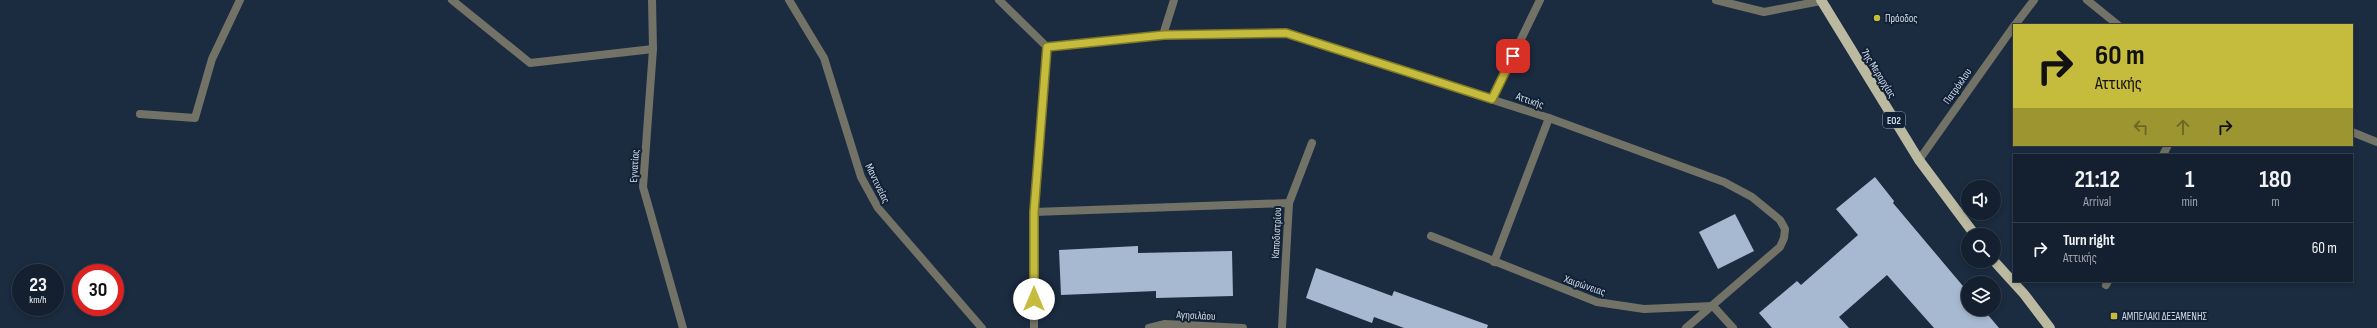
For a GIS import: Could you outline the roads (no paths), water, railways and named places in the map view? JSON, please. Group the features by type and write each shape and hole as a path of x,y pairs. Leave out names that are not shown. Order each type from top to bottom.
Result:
{"main road":[{"name":"7ης Μεραρχίας","path":"1821,0 1919,160 1970,228"},
{"path":"2000,268 2013,282"},
{"path":"2013,282 2050,328"}],"street":[{"path":"140,114 195,118 212,58 240,0"},
{"path":"452,0 530,63 652,49"},
{"name":"Εγνατίας","path":"652,0 652,49 643,187 683,328"},
{"name":"Μαντινείας","path":"789,0 824,58 861,177 878,208 982,328"},
{"path":"999,0 1047,47 1034,212 1034,328"},
{"path":"1164,35 1174,0"},
{"path":"1492,99 1540,0"},
{"path":"1716,0 1764,12 1821,0"},
{"name":"Πατρόκλου","path":"2016,24 2034,0"},
{"path":"2087,0 2117,24"},
{"name":"Πατρόκλου","path":"1919,160 2013,29"},
{"name":"Αττικής","path":"1047,47 1164,35 1286,33 1549,118 1724,182 1752,197 1780,220 1785,229 1784,238 1780,247 1686,328"},
{"path":"1494,262 1549,118"},
{"path":"2353,132 2377,142"},
{"name":"Καποδιστρίου","path":"1282,328 1289,203 1312,142"},
{"path":"1034,212 1289,203"},
{"name":"Χαιρώνειας","path":"1431,236 1597,302 1644,309 1713,306"},
{"path":"1713,306 1733,328"},
{"name":"Αγησιλάου","path":"1150,328 1165,324 1243,328"}],"place":[{"name":"Πρόοδος","path":"1877,18"},
{"name":"ΑΜΠΕΛΑΚΙ ΔΕΞΑΜΕΝΗΣ","path":"2114,316"}]}
